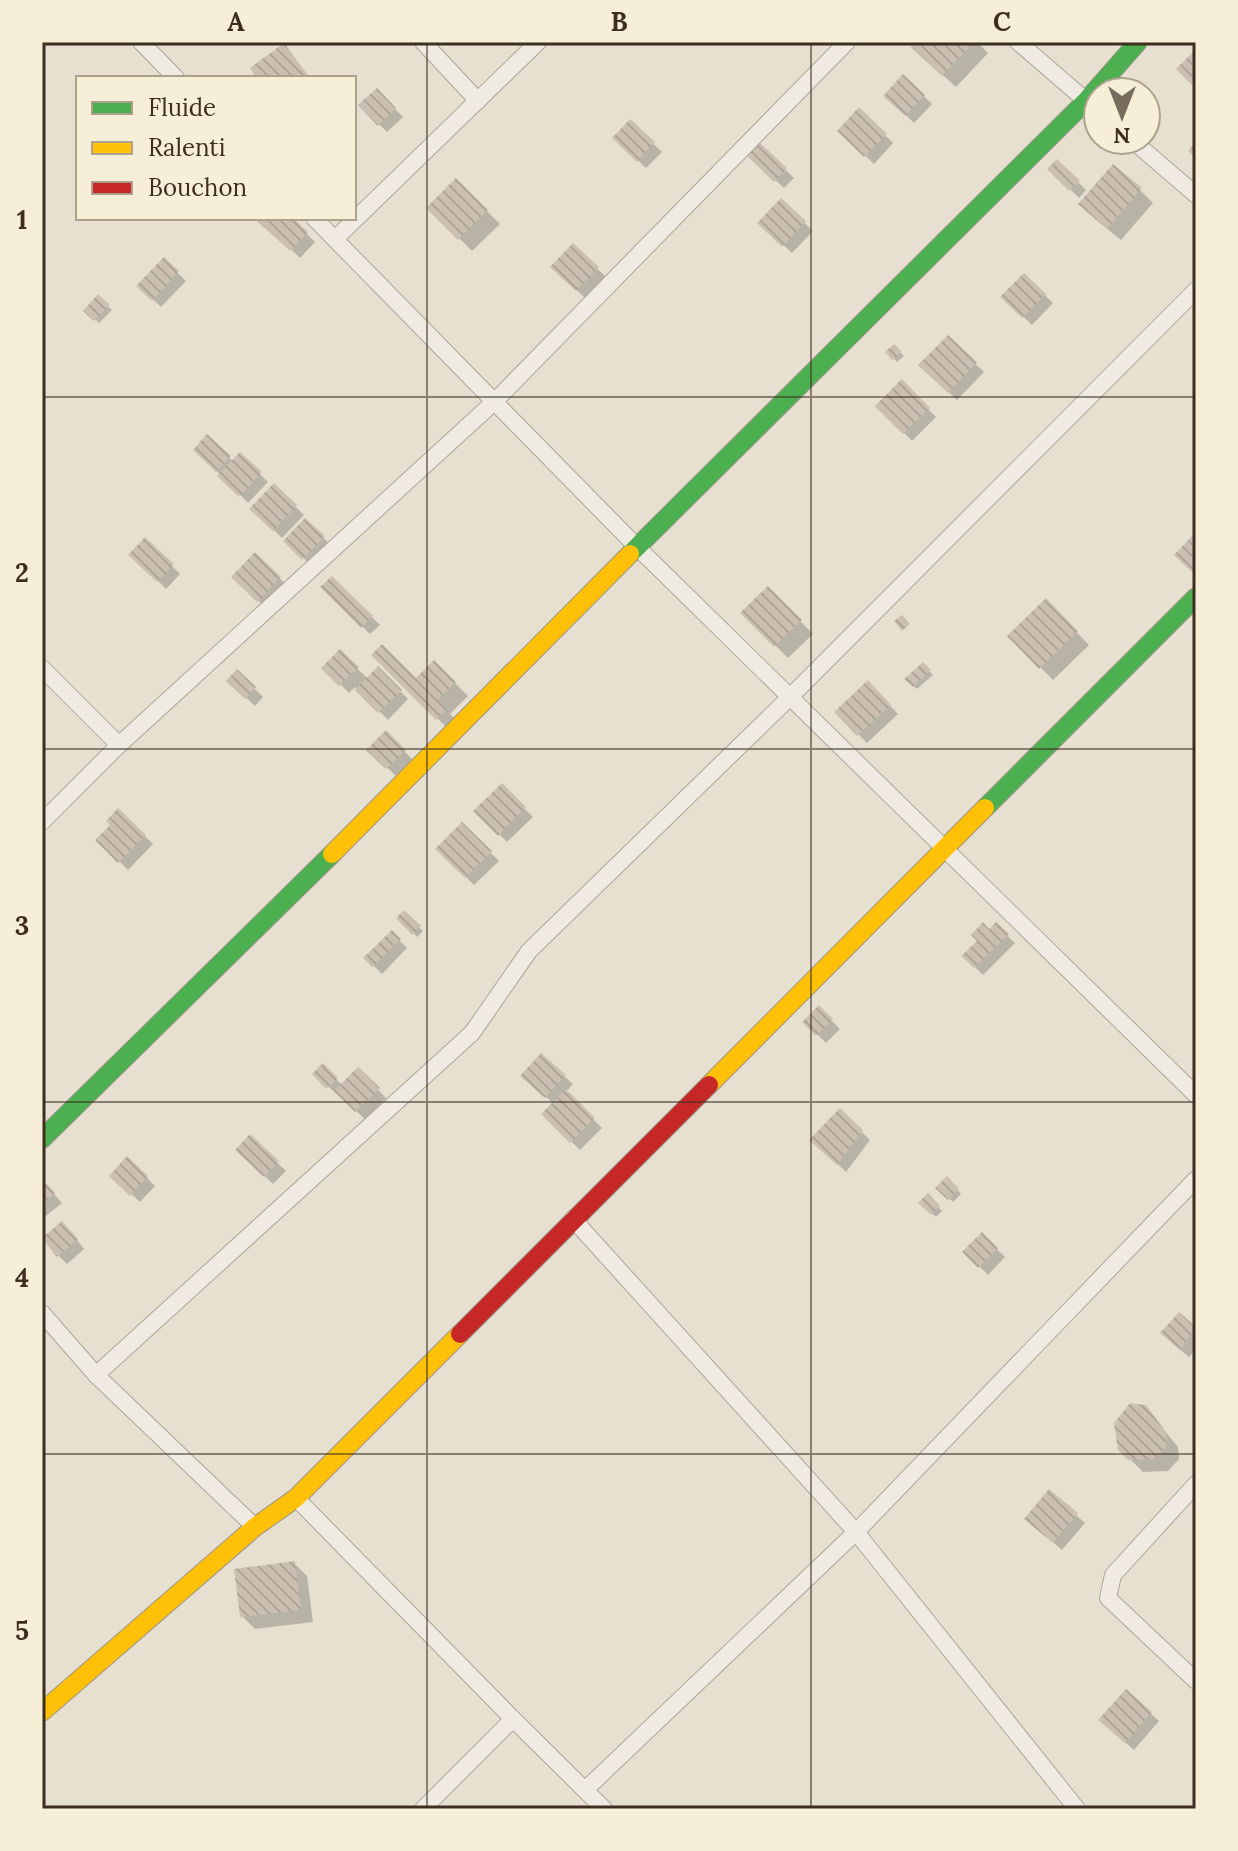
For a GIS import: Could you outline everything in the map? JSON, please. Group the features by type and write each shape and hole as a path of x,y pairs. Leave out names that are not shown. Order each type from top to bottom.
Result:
{"street":[{"path":"141,42 174,76"},
{"path":"423,42 478,101"},
{"path":"356,219 538,42"},
{"path":"42,822 119,745 494,402 847,42"},
{"path":"1018,42 1082,97"},
{"path":"1114,76 1138,42"},
{"path":"42,1139 476,712 637,547 1082,116"},
{"path":"1151,156 1196,195"},
{"path":"316,220 637,547 1196,1095"},
{"path":"335,239 355,220"},
{"path":"96,1375 472,1033 529,951 789,698 1196,290"},
{"path":"42,1712 255,1527 296,1498 1196,597"},
{"path":"42,668 119,745"},
{"path":"586,1789 856,1532 1196,1179"},
{"path":"573,1219 856,1532 1077,1809"},
{"path":"42,1313 96,1375 255,1527"},
{"path":"1196,1484 1113,1575 1108,1598 1196,1681"},
{"path":"296,1498 604,1809"},
{"path":"423,1809 513,1719"}],"building":[{"path":"915,42 974,42 942,76 911,47"},
{"path":"284,43 309,76 256,76 250,68"},
{"path":"1196,49 1196,89 1176,69"},
{"path":"903,74 925,95 905,116 883,96"},
{"path":"377,88 396,108 378,126 358,105"},
{"path":"859,107 887,134 864,157 837,131"},
{"path":"630,119 655,142 637,162 612,138"},
{"path":"759,142 787,168 774,182 746,155"},
{"path":"1196,142 1196,159 1188,151"},
{"path":"1057,159 1080,181 1069,191 1047,169"},
{"path":"1113,164 1142,188 1107,229 1078,204"},
{"path":"456,178 488,210 458,240 426,208"},
{"path":"781,198 806,221 782,247 757,223"},
{"path":"256,220 295,220 308,232 290,251"},
{"path":"573,243 599,267 576,291 550,267"},
{"path":"164,257 179,271 152,301 136,286"},
{"path":"1024,273 1046,294 1022,318 1000,297"},
{"path":"98,294 110,305 94,321 83,311"},
{"path":"948,335 977,362 948,393 918,365"},
{"path":"894,344 902,352 892,360 885,352"},
{"path":"902,379 930,408 903,434 875,406"},
{"path":"207,434 231,456 216,472 193,450"},
{"path":"240,452 262,472 239,497 217,476"},
{"path":"274,483 297,505 273,531 249,509"},
{"path":"305,518 325,536 302,560 283,541"},
{"path":"1192,536 1196,541 1196,567 1192,572 1174,555"},
{"path":"145,537 174,564 157,582 128,555"},
{"path":"255,552 281,577 257,602 231,577"},
{"path":"332,576 373,616 361,628 320,587"},
{"path":"768,586 802,620 774,647 740,613"},
{"path":"1046,598 1078,631 1039,669 1007,636"},
{"path":"902,615 910,624 902,631 894,621"},
{"path":"382,644 416,678 434,660 456,682 438,700 447,709 436,720 371,655"},
{"path":"340,649 359,667 339,686 321,668"},
{"path":"923,662 931,670 913,687 904,679"},
{"path":"378,666 402,690 378,713 355,690"},
{"path":"237,669 256,687 245,699 226,681"},
{"path":"868,680 891,705 857,736 834,712"},
{"path":"386,730 406,750 386,769 366,750"},
{"path":"502,783 526,807 498,836 473,811"},
{"path":"118,808 146,835 118,863 95,840 110,825 106,821"},
{"path":"462,822 492,851 465,878 435,849"},
{"path":"404,910 421,926 412,935 396,918"},
{"path":"983,922 989,929 996,922 1009,934 974,968 961,956 977,941 971,935"},
{"path":"392,930 401,939 372,967 363,958"},
{"path":"819,1005 833,1019 816,1036 802,1022"},
{"path":"541,1053 566,1075 545,1098 520,1076"},
{"path":"323,1063 338,1078 326,1089 312,1074"},
{"path":"358,1067 380,1088 355,1112 334,1091"},
{"path":"566,1089 595,1118 570,1143 541,1114"},
{"path":"840,1108 863,1130 837,1165 809,1140"},
{"path":"250,1134 279,1161 264,1177 235,1150"},
{"path":"127,1156 148,1176 130,1196 109,1176"},
{"path":"947,1176 959,1189 948,1200 935,1188"},
{"path":"42,1179 55,1193 42,1205"},
{"path":"928,1193 940,1206 931,1215 918,1203"},
{"path":"62,1221 78,1239 57,1257 42,1238"},
{"path":"982,1232 998,1248 978,1268 962,1252"},
{"path":"1179,1312 1196,1327 1180,1350 1160,1333"},
{"path":"1130,1403 1146,1405 1166,1432 1167,1446 1155,1459 1128,1460 1118,1450 1114,1423"},
{"path":"1049,1489 1078,1513 1053,1543 1024,1519"},
{"path":"295,1561 301,1610 240,1617 234,1569"},
{"path":"1126,1689 1152,1712 1125,1743 1098,1720"}],"traffic: fast":[{"path":"630,554 1086,101 1138,42"},
{"path":"985,808 1196,597"},
{"path":"42,1139 332,854"}],"traffic: slow":[{"path":"332,854 630,554"},
{"path":"709,1085 985,808"},
{"path":"42,1712 255,1527 296,1498 460,1334"}],"traffic: jam":[{"path":"460,1334 709,1085"}]}
